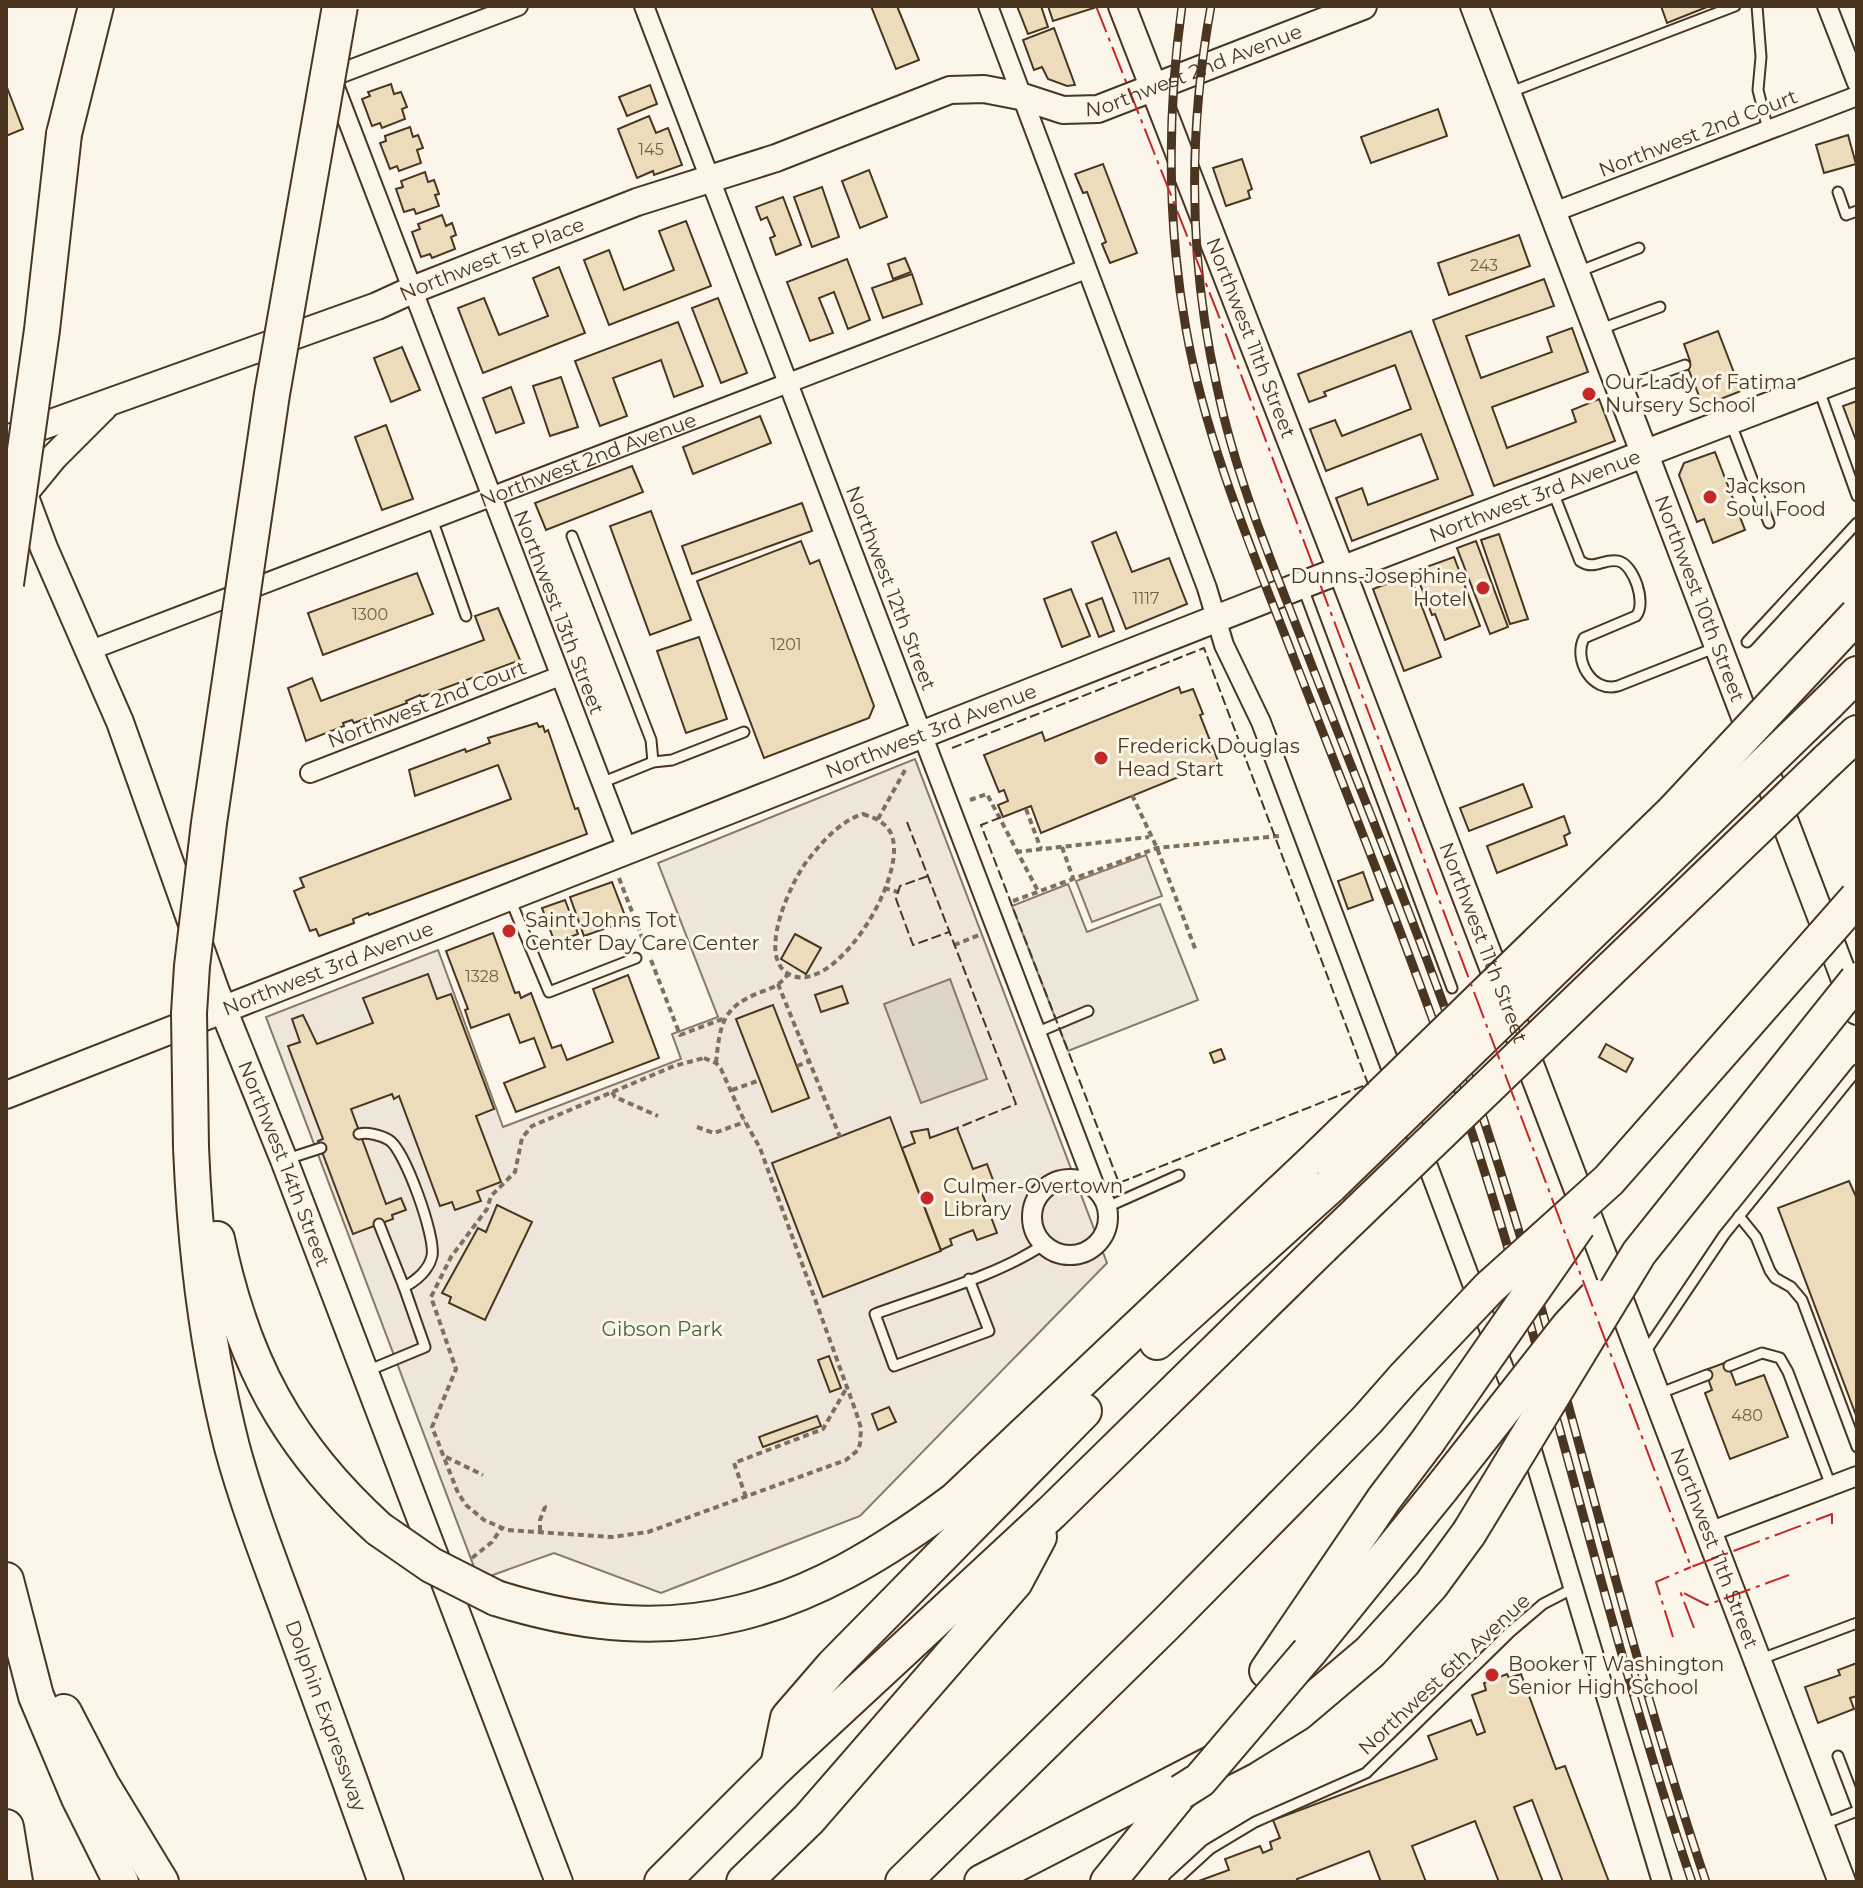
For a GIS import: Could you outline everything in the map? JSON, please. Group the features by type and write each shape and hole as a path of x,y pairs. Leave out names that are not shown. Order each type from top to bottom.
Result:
{"highway":[{"path":"6,584 42,330 78,6"},
{"path":"64,134 96,6"},
{"path":"340,6 272,394 205,851 189,1013 191,1147 235,1316 272,1398 297,1438 323,1472 379,1529 431,1565 496,1598 570,1618 626,1624 671,1624 743,1613 804,1593 858,1566 921,1526 955,1500 1324,1171 1857,674"},
{"path":"772,1772 788,1718 833,1666 1324,1171 1672,813 1857,615"},
{"path":"662,1882 772,1772 1052,1512 1322,1247 1857,733"},
{"path":"1108,1882 1171,1804 1267,1671 1609,1180 1857,898"},
{"path":"1082,1882 1134,1833 1200,1780 1309,1652 1569,1326 1639,1253 1857,980"},
{"name":"Dolphin Expressway","path":"191,1147 194,1213 208,1323 232,1447 265,1550 386,1882"},
{"path":"903,1882 1167,1623 1367,1420 1489,1288 1609,1180"},
{"path":"982,1882 1240,1749 1298,1713 1370,1652 1431,1585 1469,1533 1639,1253"},
{"path":"744,1882 809,1819 1015,1582 1052,1512"},
{"path":"265,1550 263,1585 365,1882"},
{"path":"6,1580 36,1696 58,1753 121,1882"},
{"path":"22,1644 54,1689 73,1733 161,1882"},
{"path":"6,1827 15,1882"}],"street":[{"name":"Northwest 13th Street","path":"518,6 331,77 627,849"},
{"name":"Northwest 12th Street","path":"644,6 1095,1187 1107,1207"},
{"path":"988,6 1207,588 1224,645 1261,722 1511,1387 1662,1882"},
{"name":"Northwest 11th Street","path":"1122,6 1842,1882"},
{"name":"Northwest 2nd Avenue","path":"1020,96 1075,112 1098,109 1363,6"},
{"name":"Northwest 10th Street","path":"1474,6 1857,1011"},
{"path":"1827,6 1856,83"},
{"name":"Northwest 2nd Court","path":"1554,212 1768,130 1856,83"},
{"name":"Northwest 1st Place","path":"6,513 54,457 107,403 327,325 637,202 776,158 950,90 984,89 1020,96"},
{"name":"Northwest 2nd Avenue","path":"91,650 1086,269"},
{"name":"Northwest 3rd Avenue","path":"6,1095 1216,618 1857,372"},
{"path":"6,439 107,403"},
{"name":"Northwest 14th Street","path":"6,446 44,548 91,650 146,791 224,1008 559,1882"},
{"path":"6,553 44,548"},
{"name":"Northwest 2nd Court","path":"310,773 560,676"},
{"path":"1095,1187 1071,1179 1046,1187 1032,1209 1035,1234 1053,1252 1078,1256 1100,1243 1109,1220 1107,1207"},
{"path":"1709,1532 1857,1476"}],"lane":[{"path":"1508,93 1735,6"},
{"path":"1757,6 1761,57 1758,90 1768,130"},
{"path":"1838,192 1846,215 1857,211"},
{"path":"1577,272 1639,248"},
{"path":"1598,330 1660,307"},
{"path":"1621,388 1685,365"},
{"path":"1818,387 1857,496"},
{"path":"1730,421 1769,523"},
{"path":"1552,488 1580,561 1591,566 1610,561 1621,562 1631,571 1641,599 1640,612 1636,616 1584,638 1580,654 1589,677 1595,683 1611,688 1717,646"},
{"path":"432,519 466,616"},
{"path":"1747,642 1857,523"},
{"path":"572,536 651,740 653,762"},
{"path":"1302,585 1452,988"},
{"path":"601,783 744,732"},
{"path":"509,896 549,992 636,958"},
{"path":"1038,1032 1088,1011"},
{"path":"1642,1356 1739,1216 1857,1070"},
{"path":"359,1134 366,1132 390,1140 402,1156 431,1233 432,1257 417,1281 404,1287"},
{"path":"284,1160 321,1148"},
{"path":"1107,1207 1179,1175"},
{"path":"1739,1216 1756,1237 1775,1278 1791,1287 1802,1300 1857,1447"},
{"path":"364,1372 425,1347 379,1224"},
{"path":"969,1279 989,1331 894,1366 875,1314 969,1279 1019,1261 1043,1245"},
{"path":"1729,1366 1762,1353 1780,1358 1831,1486"},
{"path":"1656,1395 1707,1375"},
{"name":"Northwest 6th Avenue","path":"1174,1882 1210,1849 1255,1822 1366,1773 1510,1632 1543,1604 1574,1588"},
{"path":"1758,1661 1857,1623"},
{"path":"1821,1825 1857,1808 1838,1756"}],"path":[{"path":"878,819 905,770"},
{"path":"970,800 987,794 1038,891"},
{"path":"1132,795 1157,848 1196,951"},
{"path":"1026,809 1041,849"},
{"path":"863,814 878,819 890,831 894,846 874,914 843,955 814,975 803,978 788,974 778,963 775,945 784,902 799,873 817,849 845,822 863,814"},
{"path":"1013,901 1157,848 1279,836"},
{"path":"1016,852 1150,837"},
{"path":"1062,847 1073,878"},
{"path":"618,876 680,1035 725,1018"},
{"path":"884,888 898,892"},
{"path":"954,945 979,935"},
{"path":"716,1063 725,1018 735,1004 778,984 788,974"},
{"path":"778,984 840,1137"},
{"path":"704,1058 716,1063 732,1090 760,1148 861,1428 860,1444 853,1456 746,1498 638,1535 575,1536 501,1529 484,1520 462,1500 432,1427 456,1369 431,1297 451,1257 487,1209 491,1196 512,1178 526,1131 549,1117 695,1059 704,1058"},
{"path":"797,1066 810,1061"},
{"path":"732,1090 760,1080"},
{"path":"612,1092 615,1097 658,1116"},
{"path":"697,1127 714,1133 745,1122"},
{"path":"746,1498 734,1463 823,1429 846,1389"},
{"path":"444,1456 483,1475"},
{"path":"540,1531 545,1507 542,1505"},
{"path":"463,1561 492,1542 501,1529"}],"green space":[{"name":"Gibson Park","path":"915,759 1107,1263 860,1516 661,1593 554,1553 479,1580 266,1017 438,950 503,1127 681,1059 672,1034 718,1017 658,863"},
{"path":"1146,855 1162,896 1092,922 1076,881"}],"shaded area":[{"path":"1068,884 1087,932 1160,904 1198,1000 1068,1051 1012,906"},
{"path":"950,979 987,1079 921,1103 884,1004"}],"building":[{"path":"871,6 897,6 919,60 896,69"},
{"path":"1017,6 1041,6 1048,27 1028,34"},
{"path":"1048,6 1093,6 1094,8 1053,21"},
{"path":"1661,6 1707,6 1707,7 1667,23"},
{"path":"1054,28 1075,85 1067,86 1048,79 1042,67 1034,70 1023,40"},
{"path":"391,84 394,94 401,92 407,107 402,109 405,119 382,128 380,123 372,126 362,99 370,96 368,92"},
{"path":"6,85 23,129 6,136"},
{"path":"650,85 657,104 627,116 619,97"},
{"path":"1438,109 1447,136 1371,163 1361,137"},
{"path":"649,116 656,133 668,128 682,165 637,178 618,129"},
{"path":"410,127 413,137 418,135 423,148 417,150 421,163 399,171 397,166 390,169 380,143 386,141 385,136"},
{"path":"1848,135 1856,164 1824,173 1816,145"},
{"path":"1242,159 1252,189 1248,191 1250,198 1226,206 1213,168"},
{"path":"1103,164 1137,253 1110,263 1102,244 1106,242 1087,192 1083,193 1075,174"},
{"path":"869,170 887,217 860,228 842,181"},
{"path":"425,172 428,182 434,180 439,206 416,214 414,209 404,212 396,189 403,187 401,181"},
{"path":"822,187 839,237 812,247 794,197"},
{"path":"783,197 801,245 776,255 770,238 775,236 767,217 761,220 756,207"},
{"path":"442,215 446,226 452,223 456,235 451,237 455,249 432,258 430,254 421,257 412,232 420,229 418,224"},
{"path":"686,221 711,286 609,325 584,260 609,250 624,290 674,270 659,231"},
{"path":"1519,235 1530,266 1449,295 1438,263"},
{"path":"905,258 911,272 893,279 888,264"},
{"path":"847,259 870,320 848,329 834,292 819,298 833,333 810,341 787,282"},
{"path":"559,267 585,333 483,373 458,308 484,298 499,335 548,316 533,278"},
{"path":"912,274 922,304 883,318 872,288"},
{"path":"1544,279 1554,306 1466,336 1481,378 1552,352 1547,337 1572,328 1588,372 1492,407 1507,448 1576,422 1572,410 1599,399 1615,441 1494,486 1433,320"},
{"path":"718,298 747,373 721,383 692,308"},
{"path":"678,322 703,386 674,397 661,360 613,378 627,416 600,426 575,361"},
{"path":"1411,331 1473,495 1352,541 1336,498 1362,488 1368,505 1438,479 1421,434 1326,471 1310,429 1335,420 1342,436 1411,409 1395,365 1324,392 1326,396 1309,402 1298,374"},
{"path":"1718,331 1741,391 1703,406 1686,363 1690,361 1684,344"},
{"path":"402,347 420,390 391,402 374,358"},
{"path":"561,377 578,427 550,436 533,386"},
{"path":"511,387 524,423 496,433 483,398"},
{"path":"1857,401 1857,443 1843,406"},
{"path":"760,416 771,443 693,474 683,447"},
{"path":"386,425 413,499 382,510 355,437"},
{"name":"Jackson Soul Food","path":"1715,452 1745,530 1713,543 1704,519 1697,522 1679,475 1684,463"},
{"path":"632,466 643,492 546,530 535,503"},
{"path":"802,503 812,531 692,574 682,546"},
{"path":"651,511 691,620 650,635 610,526"},
{"path":"1116,532 1132,572 1169,558 1187,604 1126,629 1092,542"},
{"name":"Dunns-Josephine Hotel","path":"1499,534 1528,619 1510,624 1481,540"},
{"path":"801,541 810,564 819,560 874,706 869,718 764,758 697,581"},
{"name":"Dunns-Josephine Hotel","path":"1476,541 1508,627 1490,634 1457,548"},
{"path":"1454,557 1480,626 1445,640 1415,571"},
{"path":"417,573 433,614 323,655 308,613"},
{"path":"1410,575 1441,657 1404,671 1373,589"},
{"path":"1071,589 1090,636 1062,647 1044,599"},
{"path":"1102,598 1114,631 1099,637 1086,604"},
{"path":"498,608 520,660 420,695 354,723 352,720 343,723 344,726 306,741 288,688 312,678 321,701 484,640 475,616"},
{"path":"699,637 727,719 686,733 657,651"},
{"name":"Frederick Douglas Head Start","path":"1179,687 1181,693 1193,689 1218,761 1041,833 1031,806 1003,817 998,805 1008,801 1004,790 999,792 984,755 1042,732 1045,741"},
{"path":"537,723 539,727 543,726 545,732 548,730 575,809 578,808 587,834 368,913 353,919 354,923 319,936 316,929 310,931 294,891 304,887 300,878 511,799 498,765 415,796 409,770 490,743 488,738"},
{"path":"1523,784 1532,807 1469,831 1460,808"},
{"path":"1564,816 1570,833 1564,836 1567,845 1497,873 1487,846"},
{"path":"1363,872 1373,900 1348,909 1338,881"},
{"path":"612,882 627,921 584,936 570,897"},
{"path":"565,900 578,934 555,943 542,908"},
{"path":"493,933 515,993 519,992 521,998 531,993 552,1048 561,1045 567,1060 613,1042 593,989 628,975 659,1058 516,1112 504,1083 545,1067 534,1038 520,1043 509,1014 471,1028 465,1010 468,1009 446,951"},
{"path":"795,934 821,948 806,974 781,959"},
{"path":"428,974 437,999 451,994 494,1109 476,1116 501,1182 477,1191 481,1201 455,1210 452,1202 440,1206 399,1096 394,1099 392,1094 351,1109 386,1204 401,1198 406,1210 392,1215 393,1219 353,1234 318,1141 323,1139 288,1046 300,1042 292,1019 303,1015 317,1044 373,1023 363,998"},
{"path":"842,986 848,1003 821,1012 815,995"},
{"path":"773,1005 809,1098 772,1112 736,1019"},
{"path":"1606,1044 1633,1059 1626,1072 1599,1057"},
{"path":"1221,1049 1225,1059 1214,1063 1210,1053"},
{"path":"890,1117 941,1251 823,1297 772,1163"},
{"path":"957,1128 973,1169 987,1164 996,1188 982,1193 997,1233 977,1240 973,1230 950,1239 952,1245 941,1250 902,1148 915,1143 911,1132 928,1129 930,1138"},
{"path":"1849,1181 1857,1199 1857,1418 1778,1208"},
{"path":"497,1205 532,1222 485,1320 449,1303 451,1297 442,1293 478,1228 486,1232"},
{"path":"829,1356 841,1388 830,1392 818,1360"},
{"path":"1727,1362 1736,1385 1764,1375 1788,1437 1730,1459 1705,1393 1712,1390 1705,1370"},
{"path":"889,1407 896,1422 878,1430 872,1414"},
{"path":"817,1416 821,1426 763,1447 759,1437"},
{"path":"1857,1663 1857,1696 1850,1698 1854,1709 1818,1723 1805,1687 1840,1675 1838,1670"},
{"path":"1507,1674 1509,1678 1521,1674 1556,1769 1565,1766 1609,1882 1563,1882 1532,1800 1514,1807 1543,1882 1499,1882 1475,1821 1412,1846 1426,1882 1381,1882 1369,1851 1297,1879 1298,1882 1196,1882 1229,1870 1225,1859 1260,1846 1263,1853 1272,1849 1270,1842 1280,1838 1273,1820 1437,1759 1428,1736 1471,1720 1477,1735 1485,1732 1472,1695 1486,1690 1484,1683"}],"railway":[{"path":"1182,6 1172,127 1172,208 1186,329 1205,413 1246,536 1411,960 1476,1145 1532,1329 1635,1699 1692,1882"},
{"path":"1211,6 1198,101 1195,197 1201,292 1225,423 1259,528 1429,964 1472,1084 1521,1237 1649,1699 1706,1882"}],"fence":[{"path":"952,748 1204,648 1368,1084 1119,1183 981,825 1002,817"},
{"path":"907,822 1016,1104 957,1128"},
{"path":"928,876 900,886 896,899 913,945 949,932"}],"power":[{"path":"1096,6 1220,319 1691,1567 1832,1514 1832,1524"},
{"path":"1673,1637 1656,1582 1691,1567"},
{"path":"1694,1628 1680,1591 1707,1605 1789,1575"}],"place":[{"name":"Our Lady of Fatima Nursery School","path":"1589,394"},
{"name":"Jackson Soul Food","path":"1710,497"},
{"name":"Dunns-Josephine Hotel","path":"1483,588"},
{"name":"Frederick Douglas Head Start","path":"1101,758"},
{"name":"Saint Johns Tot Center Day Care Center","path":"509,931"},
{"name":"Culmer-Overtown Library","path":"927,1198"},
{"name":"Booker T Washington Senior High School","path":"1492,1675"}]}
